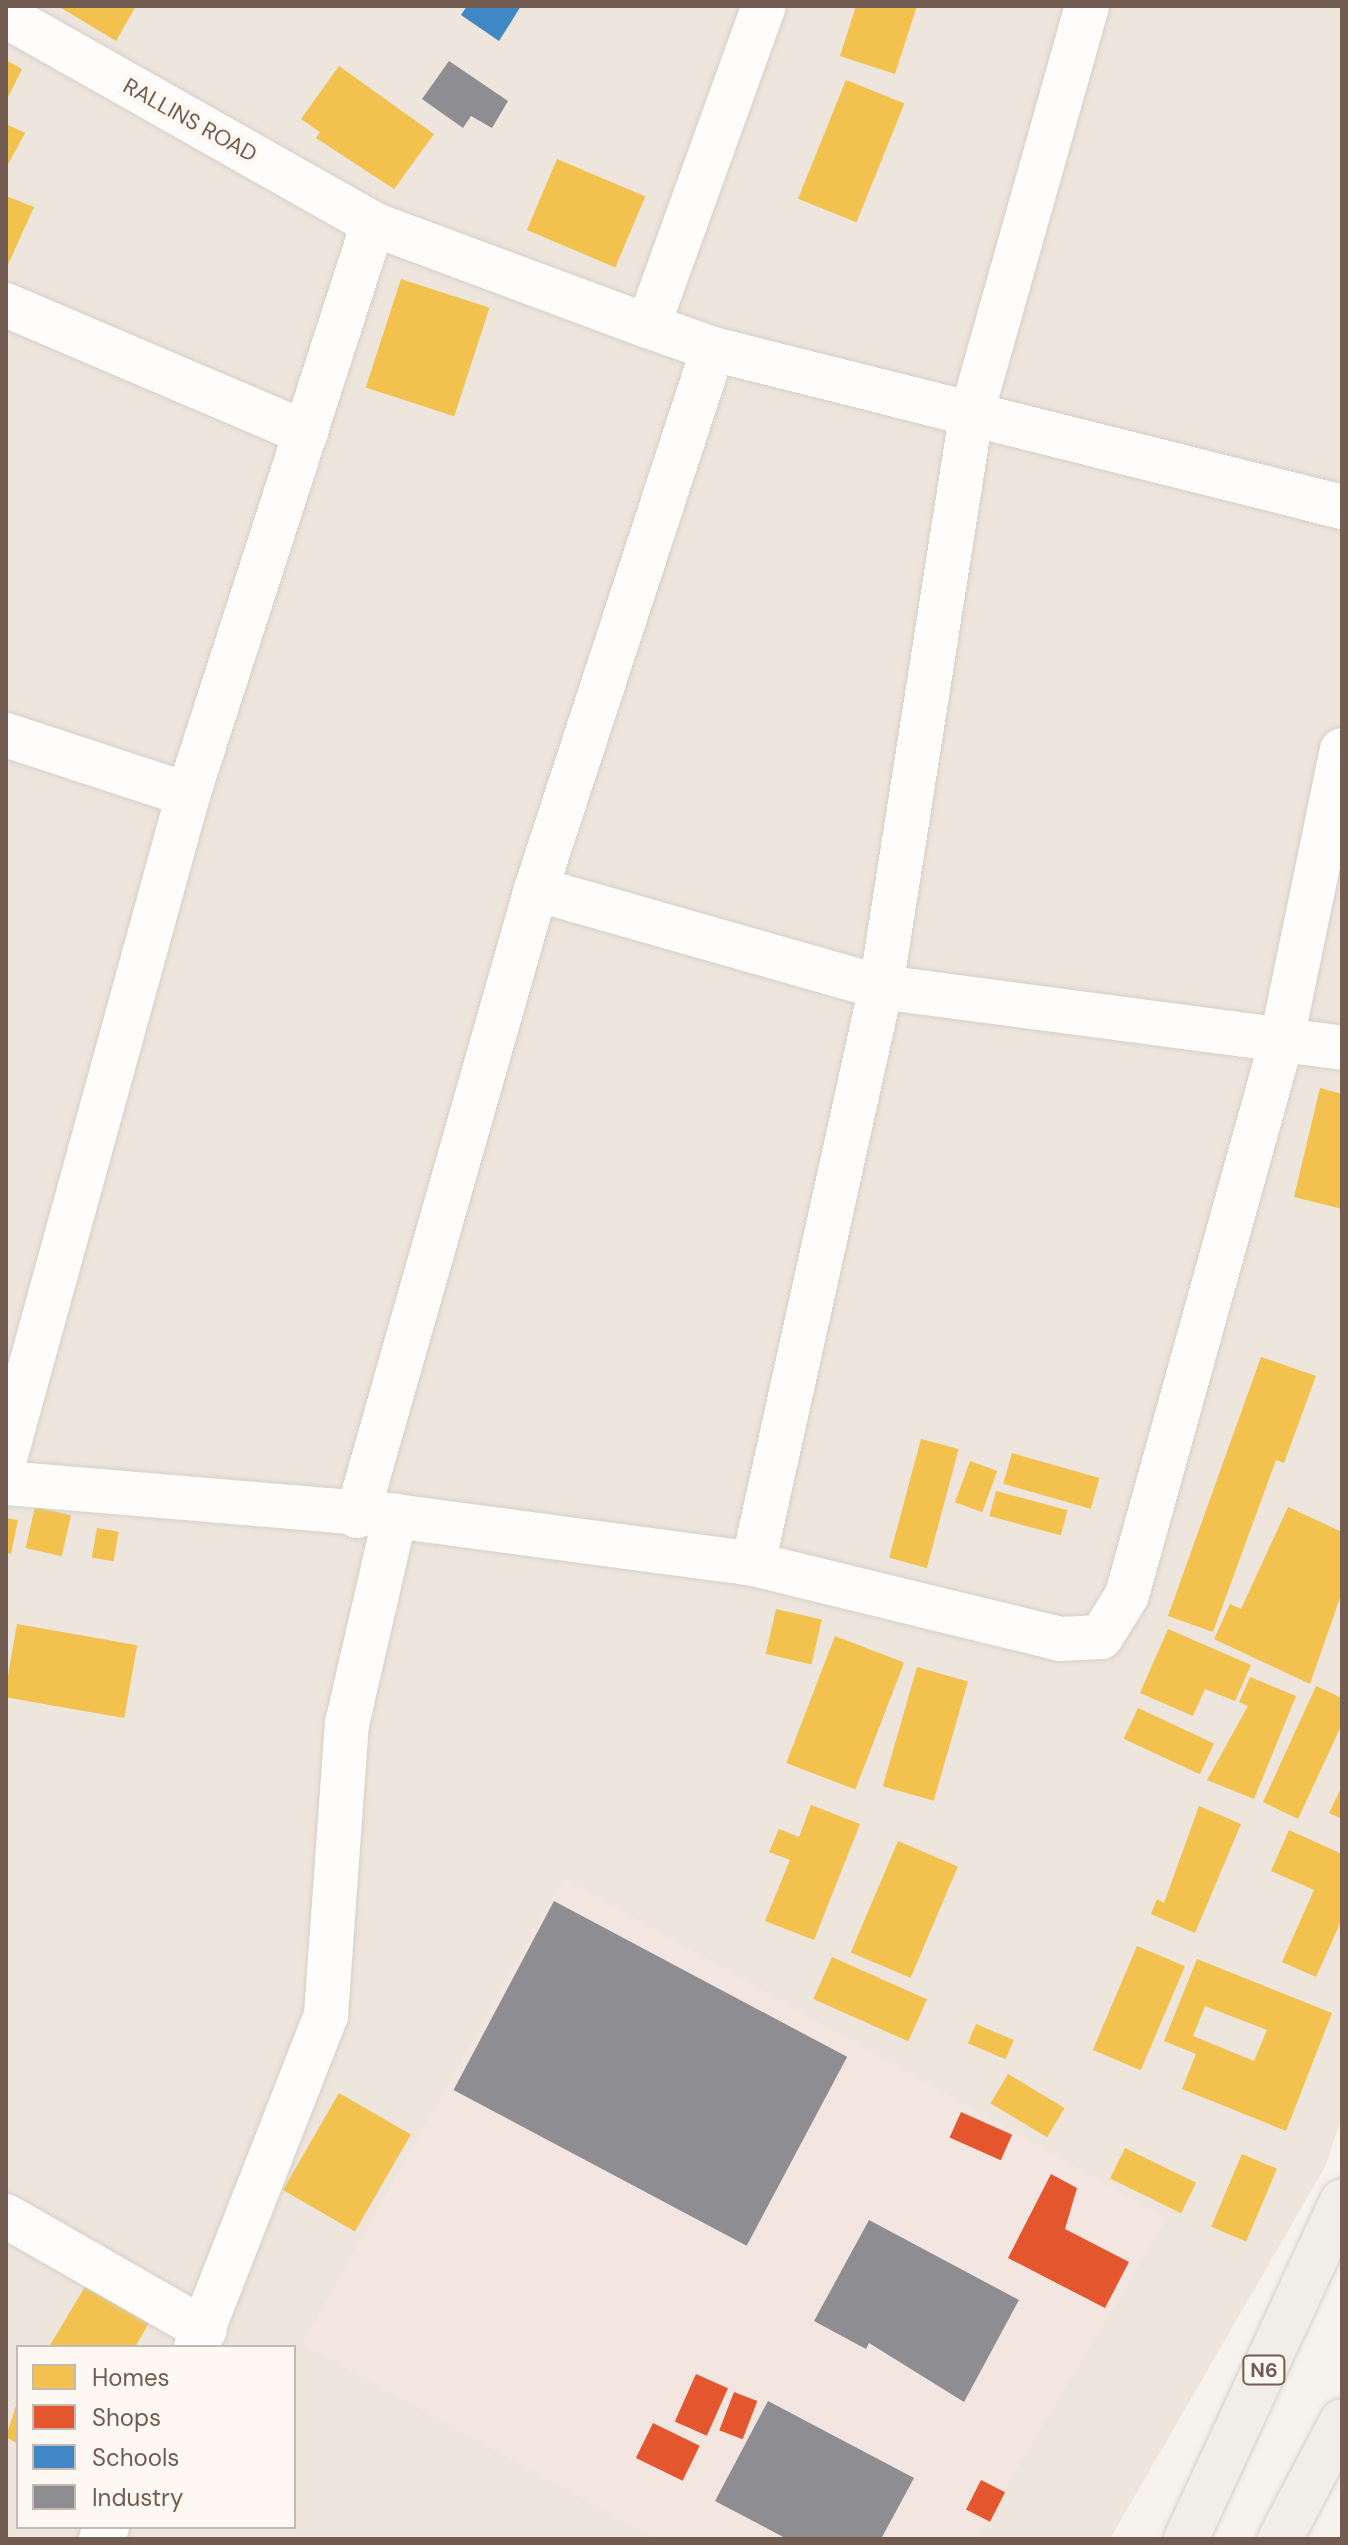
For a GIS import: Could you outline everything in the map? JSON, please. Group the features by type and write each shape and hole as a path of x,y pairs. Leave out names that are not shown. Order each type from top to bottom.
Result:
{"main road":[{"name":"N6","path":"1186,2539 1342,2201"},
{"path":"1280,2539 1342,2421"}],"street":[{"path":"648,326 764,6"},
{"path":"753,1564 881,987 971,416 1087,6"},
{"name":"RALLINS ROAD","path":"6,16 373,224 648,326 713,349 1342,507"},
{"path":"6,1455 188,795 373,224"},
{"path":"6,305 306,433"},
{"path":"6,2216 200,2338 326,2015 347,1724 376,1516 536,889 713,349"},
{"path":"6,735 188,795"},
{"path":"6,1483 376,1516 753,1564 1060,1639 1101,1637 1115,1625 1282,1039 1342,750"},
{"path":"536,889 881,987 1342,1048"}],"shaded area":[{"path":"6,6 1342,6 1342,2116 1326,2165 1110,2539 6,2539"},
{"path":"564,1878 1167,2218 975,2539 655,2539 302,2344"}],"building: Homes":[{"path":"58,6 136,6 116,41"},
{"path":"856,6 917,6 895,74 840,56"},
{"path":"6,60 22,69 6,101"},
{"path":"339,66 434,134 394,189 316,138 320,132 301,119"},
{"path":"846,80 904,104 856,222 798,199"},
{"path":"6,124 25,133 6,168"},
{"path":"557,159 645,197 615,267 527,230"},
{"path":"6,196 34,207 6,269"},
{"path":"401,279 489,308 454,416 366,387"},
{"path":"1320,1088 1342,1094 1342,1209 1294,1197"},
{"path":"1261,1357 1316,1376 1284,1463 1276,1460 1213,1632 1168,1616"},
{"path":"921,1439 959,1449 927,1568 889,1558"},
{"path":"1012,1453 1099,1478 1091,1509 1003,1484"},
{"path":"970,1461 997,1471 982,1512 955,1502"},
{"path":"996,1491 1067,1510 1061,1535 989,1516"},
{"path":"35,1507 71,1515 62,1556 26,1548"},
{"path":"1288,1507 1342,1532 1342,1592 1310,1684 1214,1639 1230,1604 1241,1609"},
{"path":"6,1518 18,1520 11,1554 6,1553"},
{"path":"97,1528 119,1532 113,1561 92,1558"},
{"path":"776,1609 822,1620 811,1664 766,1654"},
{"path":"17,1624 137,1645 124,1718 6,1697"},
{"path":"1168,1629 1251,1665 1235,1701 1205,1689 1193,1716 1140,1693"},
{"path":"835,1636 904,1663 855,1789 786,1763"},
{"path":"917,1667 968,1682 934,1801 883,1786"},
{"path":"1250,1677 1296,1696 1254,1799 1207,1780 1248,1706 1239,1702"},
{"path":"1316,1686 1342,1698 1342,1724 1298,1819 1263,1802"},
{"path":"1138,1708 1214,1743 1200,1774 1124,1739"},
{"path":"1342,1786 1342,1819 1329,1813"},
{"path":"811,1805 860,1824 814,1940 765,1921 790,1860 769,1852 779,1829 799,1837"},
{"path":"1199,1806 1241,1824 1195,1933 1151,1914 1157,1899 1164,1903"},
{"path":"1289,1830 1342,1854 1342,1919 1316,1977 1282,1962 1314,1890 1271,1871"},
{"path":"898,1841 958,1866 911,1978 851,1952"},
{"path":"1137,1946 1185,1966 1141,2070 1093,2050"},
{"path":"832,1957 927,1999 908,2041 813,1999"},
{"path":"1197,1959 1332,2013 1286,2131 1182,2089 1196,2054 1164,2041","holes":["1205,2006 1267,2030 1254,2061 1193,2036"]},
{"path":"976,2024 1014,2040 1006,2059 968,2043"},
{"path":"1008,2074 1065,2108 1047,2137 990,2103"},
{"path":"339,2093 411,2134 355,2231 283,2190"},
{"path":"1125,2148 1196,2183 1181,2213 1110,2179"},
{"path":"1242,2154 1277,2169 1246,2242 1211,2227"},
{"path":"86,2285 149,2323 136,2345 50,2345"},
{"path":"16,2405 16,2443 6,2437"}],"building: Shops":[{"path":"961,2112 1012,2135 1001,2160 950,2138"},
{"path":"1051,2174 1077,2188 1065,2229 1129,2262 1105,2308 1008,2258"},
{"path":"696,2374 728,2388 707,2436 675,2422"},
{"path":"734,2392 757,2401 743,2439 719,2430"},
{"path":"653,2423 700,2446 683,2481 636,2458"},
{"path":"981,2480 1005,2492 990,2522 966,2509"}],"building: Schools":[{"path":"467,6 521,6 499,41 461,15"}],"building: Industry":[{"path":"449,61 508,101 492,128 471,116 463,128 422,99"},
{"path":"554,1901 847,2057 747,2246 454,2090"},
{"path":"869,2220 1019,2300 964,2402 869,2343 866,2349 814,2321"},
{"path":"768,2401 914,2478 881,2539 787,2539 715,2501"}]}
